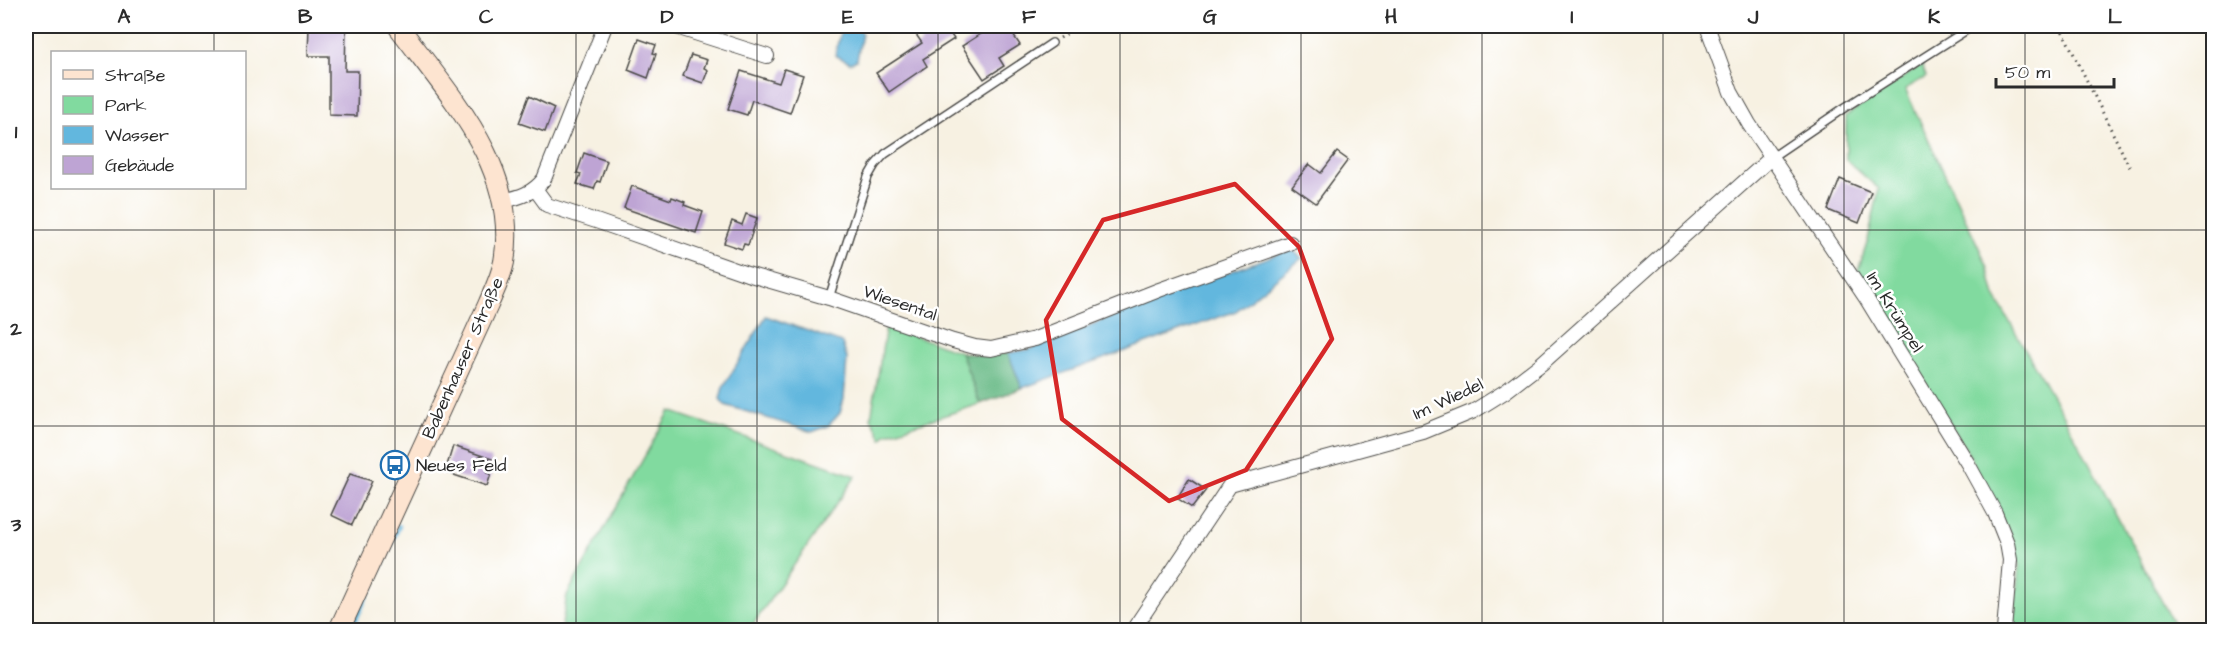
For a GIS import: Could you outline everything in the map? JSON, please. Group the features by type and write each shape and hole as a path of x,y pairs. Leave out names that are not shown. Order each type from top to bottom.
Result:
{"main road":[{"name":"Babenhauser Straße","path":"339,630 495,289 505,250 506,217 495,171 480,142 398,26"}],"street":[{"path":"503,201 536,190 544,179 605,26"},
{"path":"673,26 767,56"},
{"name":"Im Krümpel","path":"1707,26 1731,92 1866,298 1968,464 1995,513 2007,543 2010,560 2004,630"},
{"name":"Im Wiedel","path":"1133,630 1230,485 1423,432 1474,411 1506,391 1541,364 1772,157"},
{"name":"Wiesental","path":"536,190 548,205 747,274 829,298 953,341 992,349 1035,339 1159,290 1290,243"}],"lane":[{"path":"1772,157 1973,26"},
{"path":"829,298 868,177 875,165 885,154 1052,44"}],"path":[{"path":"1052,44 1079,26"},
{"path":"2060,26 2130,168"}],"highlighted area":[{"path":"1235,184 1299,247 1332,339 1246,470 1169,501 1062,419 1046,320 1103,220"}],"green space":[{"path":"1922,65 1926,77 1905,89 1987,265 1995,296 2074,435 2177,630 2013,630 2019,565 2010,538 1971,458 1857,274 1868,240 1879,189 1846,160 1846,116"},
{"path":"886,326 961,352 980,404 886,434 882,439 871,418"},
{"path":"961,352 983,356 1008,353 1022,388 980,404"},
{"path":"670,411 856,476 749,630 561,630 567,595"}],"water":[{"path":"849,26 858,27 862,34 857,60 850,63 835,55 840,33"},
{"path":"1291,249 1302,258 1236,311 1022,388 1008,353 1031,349"},
{"path":"766,316 842,343 847,358 844,399 840,413 828,426 812,432 725,405 720,399 723,387"}],"building":[{"path":"309,26 346,27 345,71 358,71 357,116 329,115 329,56 308,56"},
{"path":"910,26 945,26 954,39 923,59 927,66 889,92 876,73 922,43"},
{"path":"993,26 1007,26 1020,45 999,58 1004,66 984,79 962,46"},
{"path":"639,39 656,45 653,53 656,54 648,78 628,70"},
{"path":"691,55 707,60 704,68 708,70 703,83 683,76"},
{"path":"784,69 803,75 790,113 752,100 747,115 728,109 741,71 779,83"},
{"path":"529,96 554,108 545,132 519,123"},
{"path":"1337,152 1348,160 1316,203 1292,186 1309,164 1321,173"},
{"path":"584,153 607,161 600,182 597,181 594,189 577,184 581,174 577,173"},
{"path":"1840,179 1871,192 1859,223 1828,210"},
{"path":"632,186 671,200 672,197 685,202 684,205 703,212 696,233 624,208"},
{"path":"746,214 757,218 748,245 744,244 742,249 724,243 732,221 742,225"},
{"path":"453,446 492,459 487,473 491,474 487,486 445,472"},
{"path":"350,474 372,481 352,525 331,515"},
{"path":"1189,479 1206,490 1192,508 1177,498"}],"waterway":[{"path":"351,630 399,526"}],"place":[{"name":"Neues Feld","path":"395,465"}]}
